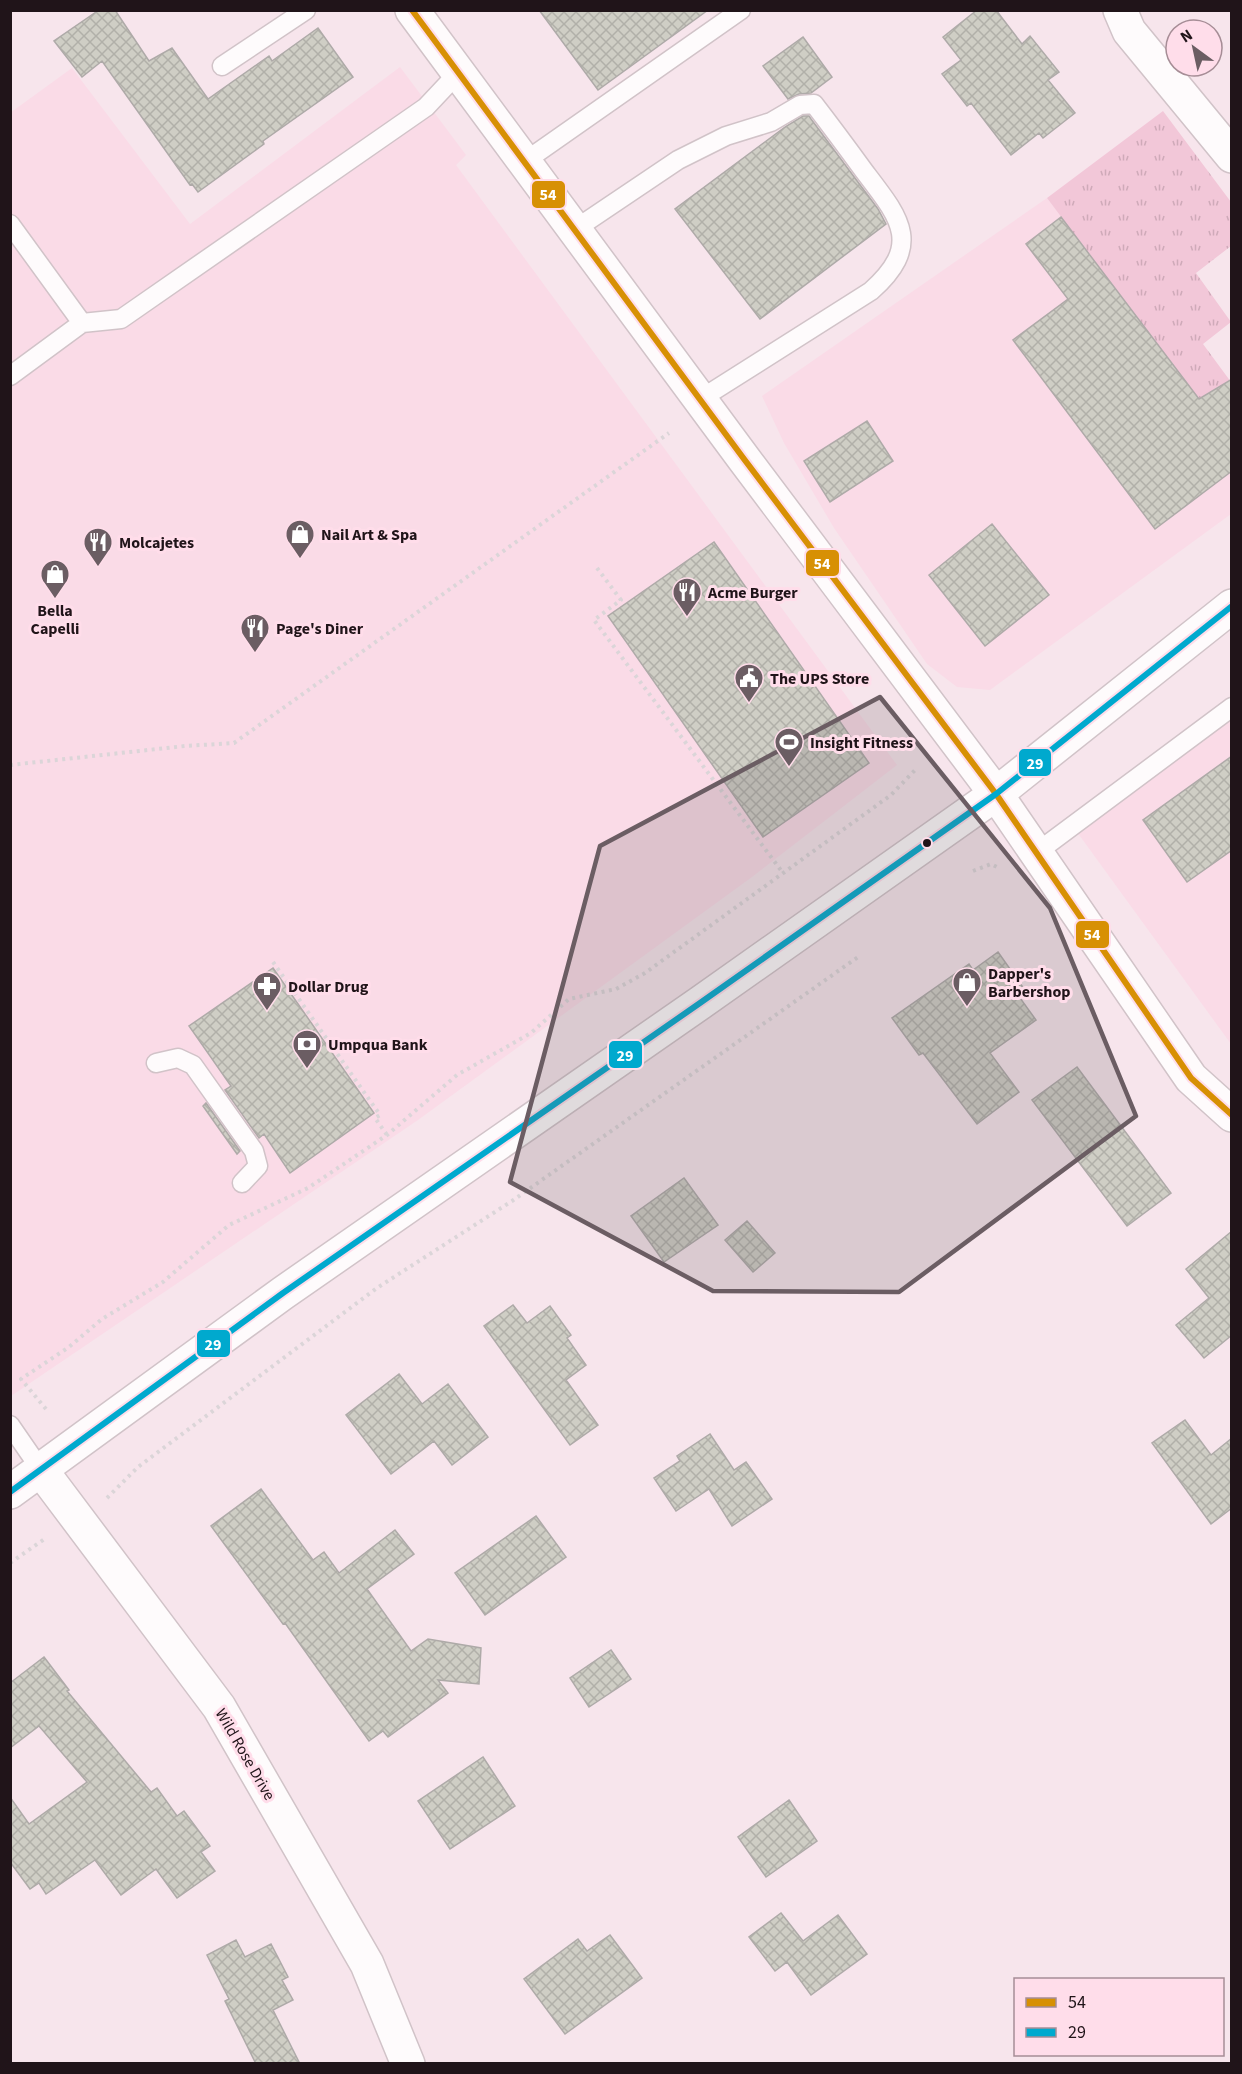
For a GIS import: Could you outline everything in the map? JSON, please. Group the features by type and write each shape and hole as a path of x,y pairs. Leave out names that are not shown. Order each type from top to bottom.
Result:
{"street":[{"path":"1120,10 1129,31 1232,156"},
{"path":"418,12 459,73 699,400 996,794 1191,1078 1232,1115"},
{"path":"10,1491 283,1293 996,794 1232,606"},
{"name":"Wild Rose Drive","path":"41,1470 219,1707 368,1964 408,2064"}],"lane":[{"path":"222,66 306,10"},
{"path":"524,162 741,10"},
{"path":"10,376 82,323 121,320 426,107 459,73"},
{"path":"574,230 678,160 726,136 771,122 800,105 814,104 891,207 902,231 897,264 885,279 871,291 699,400"},
{"path":"10,224 82,323"},
{"path":"1036,853 1232,706"},
{"path":"156,1063 178,1058 193,1065 207,1084 254,1151 258,1166 242,1183"},
{"path":"10,1425 41,1470"}],"path":[{"path":"10,765 185,746 234,743 669,433"},
{"path":"597,568 621,600 594,620 783,873"},
{"path":"46,1409 21,1379 69,1347 102,1319 163,1282 229,1225 308,1188 387,1135 457,1075 531,1033 569,999 616,989 645,973 891,795 917,768"},
{"path":"973,871 991,864 999,868"},
{"path":"112,1495 138,1467 377,1288 512,1201 858,957"},
{"path":"273,962 380,1115 375,1118 387,1135"}],"highlighted area":[{"path":"880,697 1050,908 1136,1116 899,1292 713,1291 510,1182 600,846"}],"shaded area":[{"path":"400,67 466,155 456,165 897,765 752,877 418,1120 11,1396 10,113 72,68 190,224"},
{"path":"1047,198 1231,444 1231,514 990,690 957,687 927,664 834,528 784,443 762,396"},
{"path":"1231,718 1231,1044 1077,832"}],"green space":[{"path":"1163,111 1231,202 1231,246 1196,273 1231,322 1203,344 1231,382 1231,444 1047,198"}],"building":[{"path":"99,10 115,10 149,61 172,48 208,99 269,56 272,61 318,28 353,77 263,141 264,144 198,192 192,184 190,185 102,61 82,77 54,41"},
{"path":"539,10 708,10 598,90"},
{"path":"977,10 996,10 1022,44 1030,36 1059,72 1048,80 1075,113 1043,138 1039,133 1011,155 971,103 967,106 942,74 961,60 943,37"},
{"path":"803,37 832,77 811,93 799,94 788,99 763,66"},
{"path":"803,116 809,116 878,209 886,224 760,319 675,209"},
{"path":"1061,217 1199,399 1232,379 1232,471 1155,529 1013,340 1068,299 1026,244"},
{"path":"867,421 893,461 830,502 804,461"},
{"path":"992,524 1049,595 985,646 929,575"},
{"path":"714,542 869,763 763,837 608,616"},
{"path":"1232,756 1232,850 1187,882 1143,820"},
{"name":"Dapper's Barbershop","path":"998,952 1027,993 1020,998 1036,1020 990,1053 1019,1092 977,1124 923,1053 919,1055 892,1018 969,964 973,970"},
{"path":"273,968 374,1113 290,1173 264,1134 259,1138 225,1090 231,1086 189,1026"},
{"path":"1077,1067 1171,1193 1127,1226 1032,1100"},
{"path":"206,1103 240,1151 237,1154 203,1106"},
{"path":"684,1178 718,1225 664,1262 631,1216"},
{"path":"747,1221 775,1253 753,1272 725,1240"},
{"path":"1232,1231 1232,1335 1204,1358 1176,1325 1209,1298 1186,1269"},
{"path":"513,1305 527,1323 550,1306 571,1335 567,1338 586,1365 566,1380 598,1425 570,1445 484,1326"},
{"path":"399,1374 422,1404 448,1384 488,1437 452,1465 434,1441 391,1474 346,1415"},
{"path":"1185,1420 1211,1455 1232,1438 1232,1508 1211,1524 1152,1443"},
{"path":"710,1434 734,1470 746,1462 772,1499 732,1526 709,1489 676,1511 654,1478 680,1461 677,1456"},
{"path":"261,1489 313,1560 324,1552 339,1573 395,1530 414,1554 367,1589 411,1651 428,1639 481,1648 479,1684 438,1680 448,1693 388,1737 383,1731 369,1741 285,1623 283,1624 211,1526"},
{"path":"536,1516 566,1557 485,1615 455,1573"},
{"path":"611,1650 631,1679 589,1707 570,1678"},
{"path":"44,1657 69,1690 67,1691 151,1792 157,1788 177,1816 184,1811 210,1846 201,1852 215,1871 177,1898 156,1869 121,1895 95,1860 46,1894 39,1883 30,1889 10,1862 10,1797 29,1824 87,1782 39,1726 10,1748 10,1683"},
{"path":"483,1757 515,1806 450,1849 418,1801"},
{"path":"789,1800 817,1841 766,1877 738,1837"},
{"path":"781,1913 803,1941 838,1915 867,1954 811,1995 787,1962 775,1971 749,1937"},
{"path":"610,1935 642,1978 565,2034 524,1979 578,1939 587,1951"},
{"path":"236,1940 245,1957 271,1944 288,1977 282,1980 293,2000 273,2010 300,2064 256,2064 225,2001 229,1999 207,1955"}],"transit line":[{"name":"54","path":"412,10 744,459 996,794 1191,1078 1232,1115"},
{"name":"29","path":"10,1492 283,1293 996,794 1232,606"}],"place":[{"name":"Nail Art & Spa","path":"300,560"},
{"name":"Molcajetes","path":"98,568"},
{"name":"Bella Capelli","path":"55,600"},
{"name":"Acme Burger","path":"687,618"},
{"name":"Page's Diner","path":"255,654"},
{"name":"The UPS Store","path":"749,704"},
{"name":"Insight Fitness","path":"789,768"},
{"name":"Dapper's Barbershop","path":"967,1008"},
{"name":"Dollar Drug","path":"267,1012"},
{"name":"Umpqua Bank","path":"307,1070"}]}
